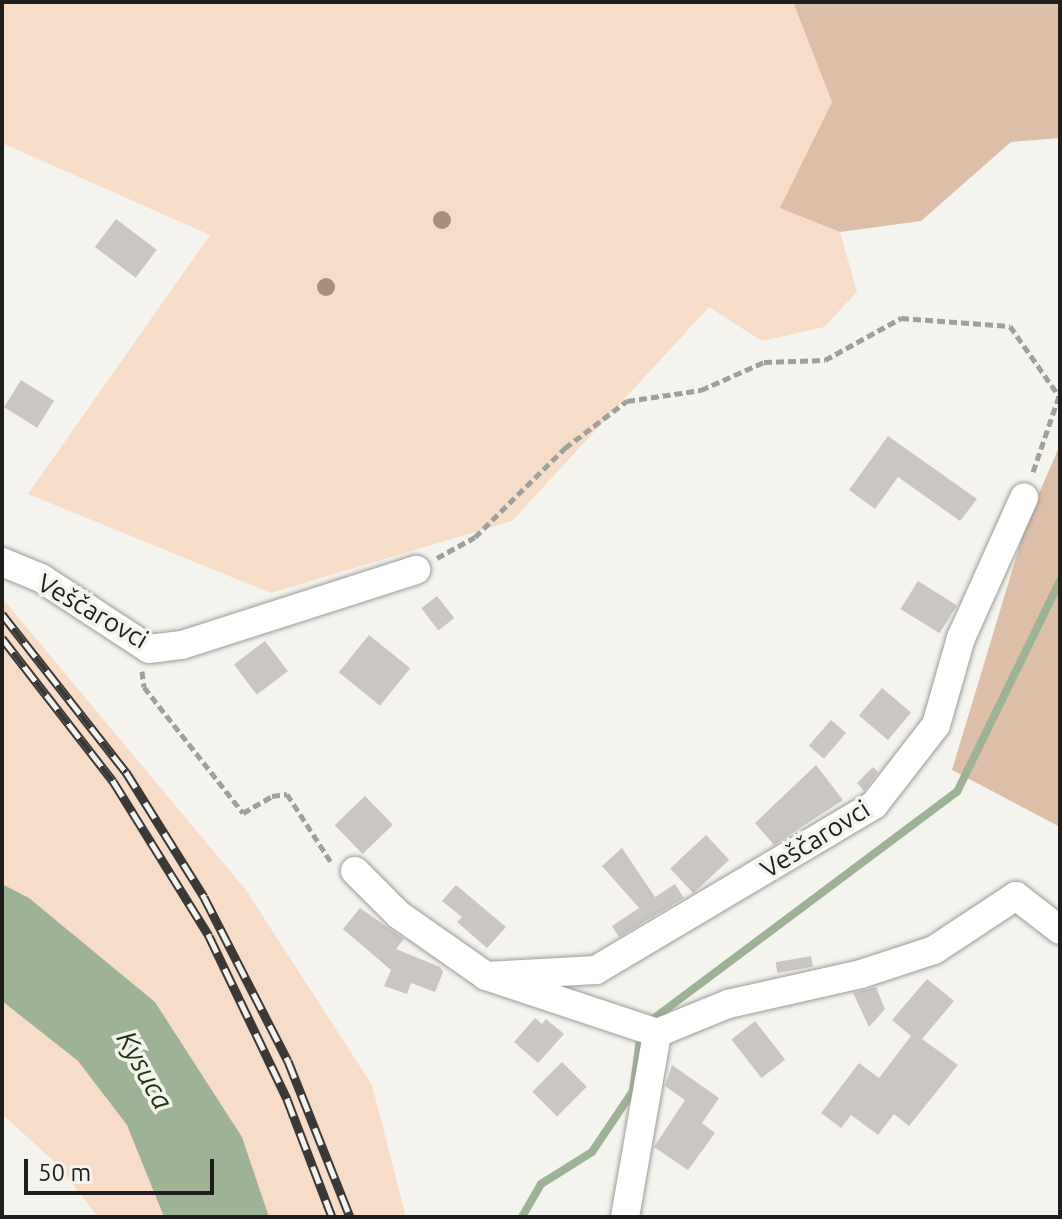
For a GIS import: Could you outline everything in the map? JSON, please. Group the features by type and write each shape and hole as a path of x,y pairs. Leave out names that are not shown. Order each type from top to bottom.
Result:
{"street":[{"name":"Veščarovci","path":"486,976 596,970 874,805 936,725 961,638 1024,498"},
{"name":"Veščarovci","path":"2,562 41,578 149,649 182,645 416,570"},
{"path":"355,871 399,915 486,976 657,1033 728,1004 861,974 934,950 1016,896 1060,930"},
{"path":"625,1217 657,1033"}],"path":[{"path":"416,570 475,537 565,448 627,401 701,390 764,362 825,360 901,318 1010,326 1059,396 1024,498"},
{"path":"149,649 141,661 144,687 243,813 272,796 287,794 322,854 346,874 355,871"}],"shaded area":[{"path":"2,2 793,2 832,102 781,208 840,232 857,292 824,327 762,341 709,307 512,521 271,593 28,494 210,235 2,143"},
{"path":"793,2 1060,2 1060,138 1011,142 921,221 840,232 780,208 832,102"},
{"path":"1060,445 1060,827 952,770 1027,521"},
{"path":"2,598 246,890 372,1085 406,1217 269,1217 242,1137 155,1002 29,898 2,884"},
{"path":"2,1001 78,1061 128,1125 164,1217 98,1217 58,1165 2,1114"}],"water":[{"name":"Kysuca","path":"2,884 29,898 155,1002 242,1137 269,1217 164,1217 127,1125 78,1061 2,1001"}],"building":[{"path":"116,219 157,250 136,278 95,247"},
{"path":"21,380 54,401 37,428 4,407"},
{"path":"888,436 977,499 960,521 898,477 875,509 849,490"},
{"path":"918,581 957,605 940,633 901,609"},
{"path":"437,596 454,618 438,630 421,608"},
{"path":"369,635 410,668 380,706 339,672"},
{"path":"265,641 288,671 257,695 234,664"},
{"path":"882,688 911,712 888,740 859,716"},
{"path":"831,720 846,733 824,759 809,746"},
{"path":"816,765 843,800 774,845 755,823"},
{"path":"873,767 878,772 864,791 857,783"},
{"path":"365,796 393,825 363,854 335,825"},
{"path":"706,835 729,860 693,893 670,868"},
{"path":"622,848 655,897 675,884 684,898 619,937 612,926 639,908 602,866"},
{"path":"456,885 506,927 487,948 457,922 462,917 442,901"},
{"path":"360,908 404,939 396,949 440,967 443,972 435,992 411,983 407,994 384,986 391,970 343,929"},
{"path":"811,956 813,967 777,973 776,962"},
{"path":"927,979 954,1001 922,1039 958,1065 909,1126 894,1114 878,1135 851,1115 841,1128 821,1113 859,1063 879,1078 911,1036 892,1020"},
{"path":"876,987 885,1009 869,1027 853,993"},
{"path":"535,1018 542,1024 546,1019 564,1034 538,1063 514,1042"},
{"path":"755,1021 785,1060 762,1078 731,1039"},
{"path":"562,1062 587,1087 557,1116 532,1092"},
{"path":"672,1065 719,1098 702,1123 715,1133 688,1170 654,1147 685,1100 665,1086"}],"waterway":[{"path":"649,1022 957,792 1060,581"},
{"path":"522,1217 541,1184 592,1152 633,1091 641,1032"}],"railway":[{"path":"2,614 126,772 204,897 288,1061 350,1217"},
{"path":"2,638 113,781 209,936 287,1099 332,1217"}]}
